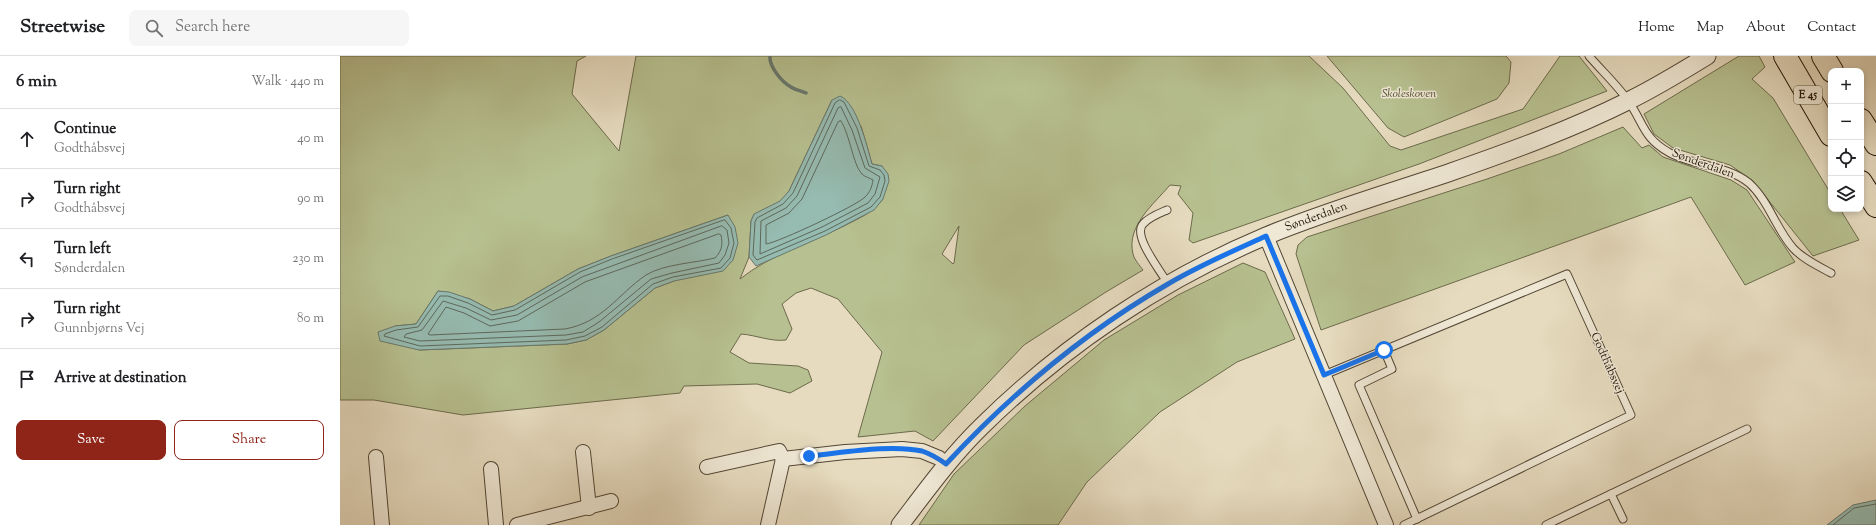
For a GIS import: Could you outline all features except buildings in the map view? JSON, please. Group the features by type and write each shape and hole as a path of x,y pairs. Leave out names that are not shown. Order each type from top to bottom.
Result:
{"highway":[{"name":"E 45","path":"1785,56 1828,130"},
{"name":"E 45","path":"1823,56 1830,68"},
{"path":"1864,125 1876,144"},
{"path":"1864,187 1876,206"}],"street":[{"name":"Sønderdalen","path":"900,525 946,464 981,426 1024,386 1093,332 1168,284 1219,257 1266,236 1340,208 1451,172 1544,138 1629,101 1707,56"},
{"path":"1266,236 1386,525"},
{"path":"783,459 845,452 902,449 922,451 939,458 946,464"},
{"path":"707,467 779,451 783,459 768,525"},
{"path":"583,452 589,508"},
{"path":"376,457 382,525"},
{"path":"491,468 496,525"},
{"path":"517,525 589,508 611,501"}],"lane":[{"path":"1589,56 1629,101"},
{"name":"Sønderdalen","path":"1629,101 1645,132 1654,143 1670,153 1733,175 1748,182 1758,193 1793,248 1806,259 1832,272"},
{"path":"1167,210 1143,224 1140,232 1142,240 1168,284"},
{"name":"Godthåbsvej","path":"1324,375 1567,274 1631,415 1404,525"},
{"path":"1384,350 1392,369 1359,385 1417,519"},
{"path":"1546,525 1747,429"},
{"path":"1611,494 1623,519"}],"green space":[{"path":"340,56 586,56 577,61 572,94 619,151 636,56 1309,56 1343,88 1390,146 1401,150 1523,109 1560,56 1579,56 1607,91 1419,164 1193,243 1189,240 1193,213 1178,194 1181,186 1170,185 1143,216 1137,225 1134,234 1132,244 1133,254 1143,270 1024,345 933,441 915,431 858,437 882,352 838,299 811,288 796,293 782,304 792,329 786,340 775,340 741,334 730,352 749,363 798,366 808,370 812,381 790,393 757,384 684,386 680,393 463,415 374,400 340,400","holes":["832,100 861,126 872,164 882,166 883,199 870,212 844,226 777,256 740,279 749,257 751,221 754,215 781,201 789,191","728,215 674,281 655,288 604,330 586,340 567,344 419,350 395,326 416,324 438,291 470,299 493,311 514,306 578,269","959,226 954,263 953,264 942,254"]},
{"name":"Skoleskoven","path":"1327,56 1506,56 1511,62 1509,83 1497,99 1404,137 1388,128"},
{"path":"1739,56 1759,56 1765,67 1752,79 1773,98 1828,189 1828,212 1842,212 1859,240 1813,256 1753,181 1730,165 1673,148 1654,134 1644,114"},
{"path":"1623,127 1642,148 1649,145 1663,157 1731,180 1747,190 1795,262 1745,285 1691,197 1321,330 1296,254 1298,245 1307,237 1487,179 1559,154"},
{"path":"1243,263 1265,272 1295,339 1237,362 1160,412 1087,482 1058,525 919,525 954,474 1025,406 1104,340 1178,295"}],"water":[{"path":"840,96 846,100 856,116 864,136 872,164 882,166 888,174 889,181 883,199 874,210 826,235 756,266 749,257 751,221 754,214 780,201 789,191 832,100"},
{"path":"728,215 735,227 738,243 733,260 723,271 674,281 655,288 604,330 586,340 567,344 419,350 380,341 378,332 395,326 416,324 438,291 449,292 470,299 493,311 514,306 578,269"},
{"path":"1876,500 1876,525 1827,525 1853,505"}],"waterway":[{"path":"770,56 772,65 780,78 787,85 806,93"}],"route":[{"path":"809,456 902,449 922,451 939,458 946,464 981,426 1024,386 1093,332 1168,284 1219,257 1266,236 1324,375 1384,350"}]}
